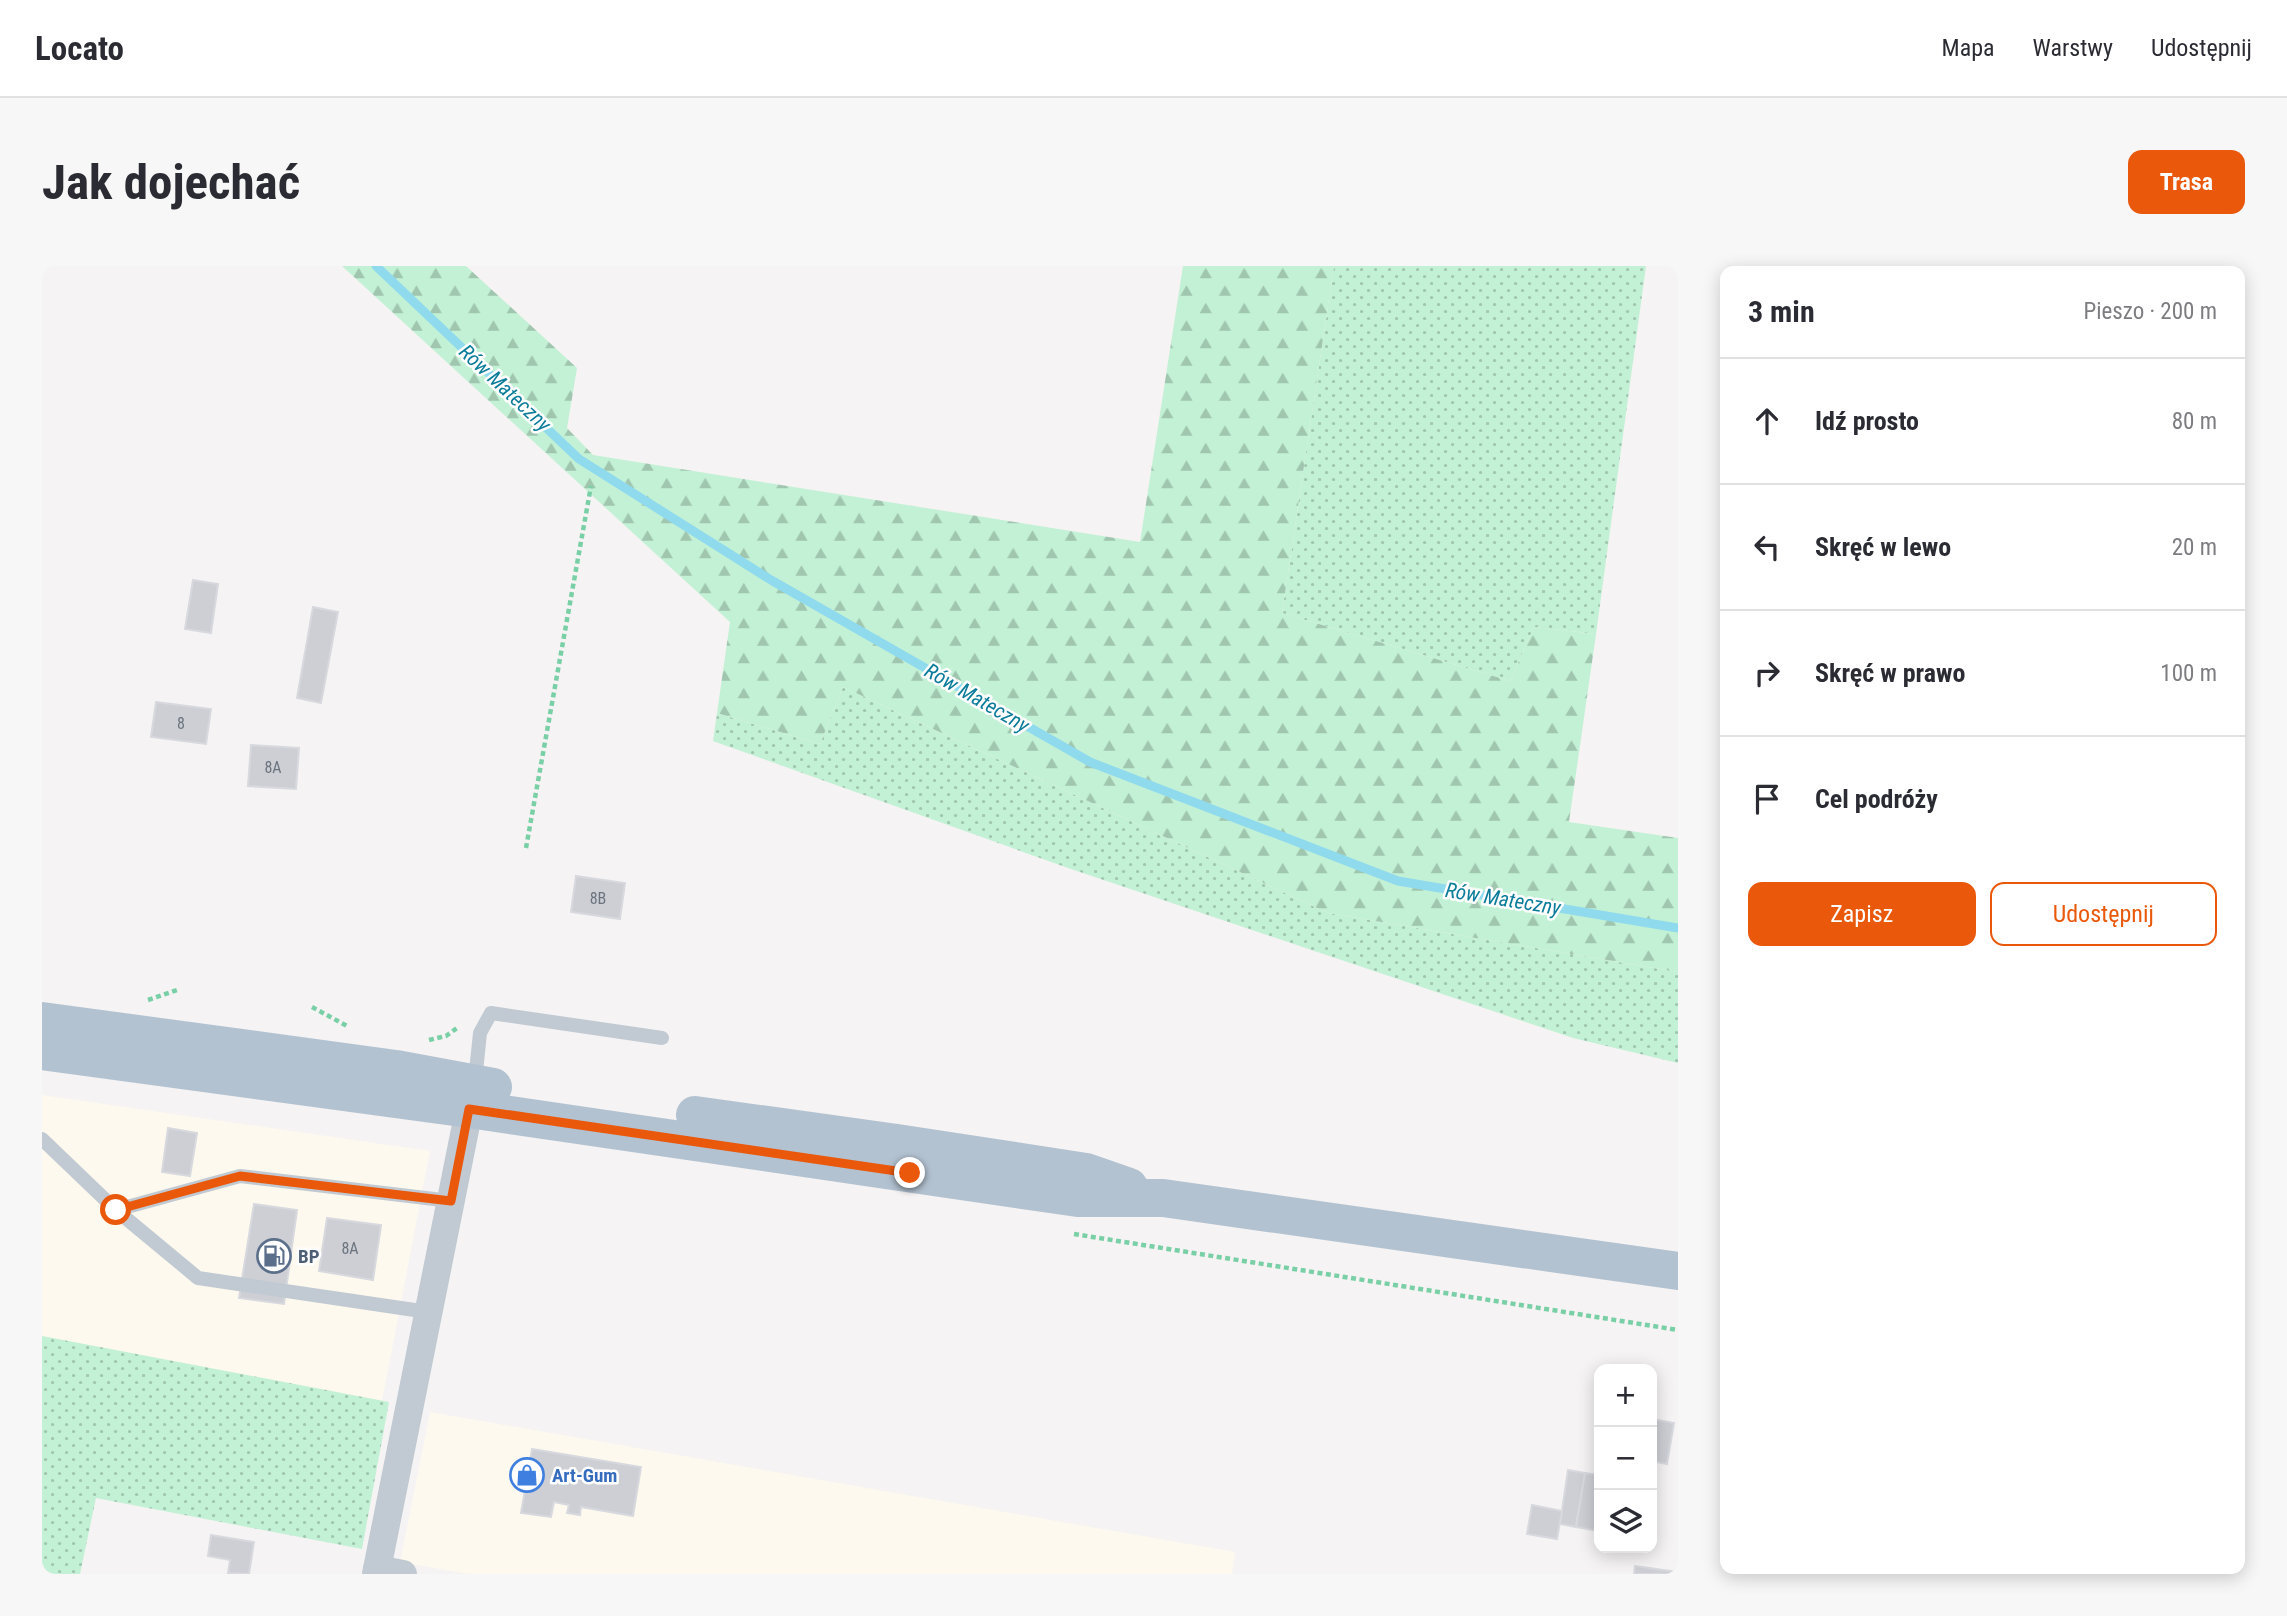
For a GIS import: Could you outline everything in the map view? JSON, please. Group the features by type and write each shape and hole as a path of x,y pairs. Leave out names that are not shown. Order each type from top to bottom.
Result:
{"main road":[{"path":"42,1021 396,1069 472,1097"},
{"path":"42,1051 897,1143 1086,1172 1163,1198 1678,1271"}],"street":[{"path":"385,1572 428,1312 472,1097"}],"lane":[{"path":"472,1097 481,1033 491,1013 662,1038"},
{"path":"42,1139 116,1210 198,1278 428,1312"},
{"path":"116,1210 240,1176 451,1201"}],"path":[{"path":"526,848 592,486"}],"shaded area":[{"path":"42,1095 430,1151 382,1401 42,1336"},
{"path":"430,1412 1235,1552 1232,1574 468,1574 400,1562"}],"green space":[{"path":"342,266 466,266 577,368 567,428 593,455 1140,542 1183,266 1334,266 1282,613 1510,681 1534,627 1596,634 1569,822 1678,838 1678,972 1328,913 843,687 820,744 717,713 730,622"},
{"path":"1334,266 1646,266 1596,634 1534,627 1510,681 1282,613"},
{"path":"843,687 1328,913 1678,972 1678,1063 1573,1038 1068,868 713,741 717,713 820,744"},
{"path":"42,1336 389,1402 362,1549 96,1498 80,1574 42,1574"}],"building":[{"path":"193,580 218,584 211,633 185,629"},
{"path":"313,607 338,612 321,703 297,698"},
{"path":"156,702 211,709 206,744 151,737"},
{"path":"251,745 299,748 296,789 248,786"},
{"path":"576,876 625,883 620,919 571,912"},
{"path":"168,1128 197,1133 190,1176 162,1172"},
{"path":"254,1204 297,1210 284,1304 239,1298"},
{"path":"327,1218 381,1225 373,1280 319,1271"},
{"path":"1657,1420 1674,1423 1667,1464 1657,1462"},
{"path":"532,1449 641,1467 633,1516 581,1507 580,1515 567,1513 569,1505 554,1502 551,1517 521,1513"},
{"path":"1568,1470 1585,1473 1576,1527 1560,1524"},
{"path":"1585,1473 1594,1474 1594,1530 1576,1527"},
{"path":"1532,1505 1562,1511 1557,1539 1527,1534"},
{"path":"211,1535 254,1542 249,1574 228,1573 230,1560 208,1556"},
{"path":"1635,1566 1678,1572 1678,1574 1634,1574"}],"waterway":[{"name":"Rów Mateczny","path":"376,266 579,459 771,580 1090,762 1398,881 1678,928"}],"place":[{"name":"BP","path":"274,1256"},
{"name":"Art-Gum","path":"527,1475"}],"route":[{"path":"116,1210 240,1176 451,1201 469,1109 910,1173"}]}
